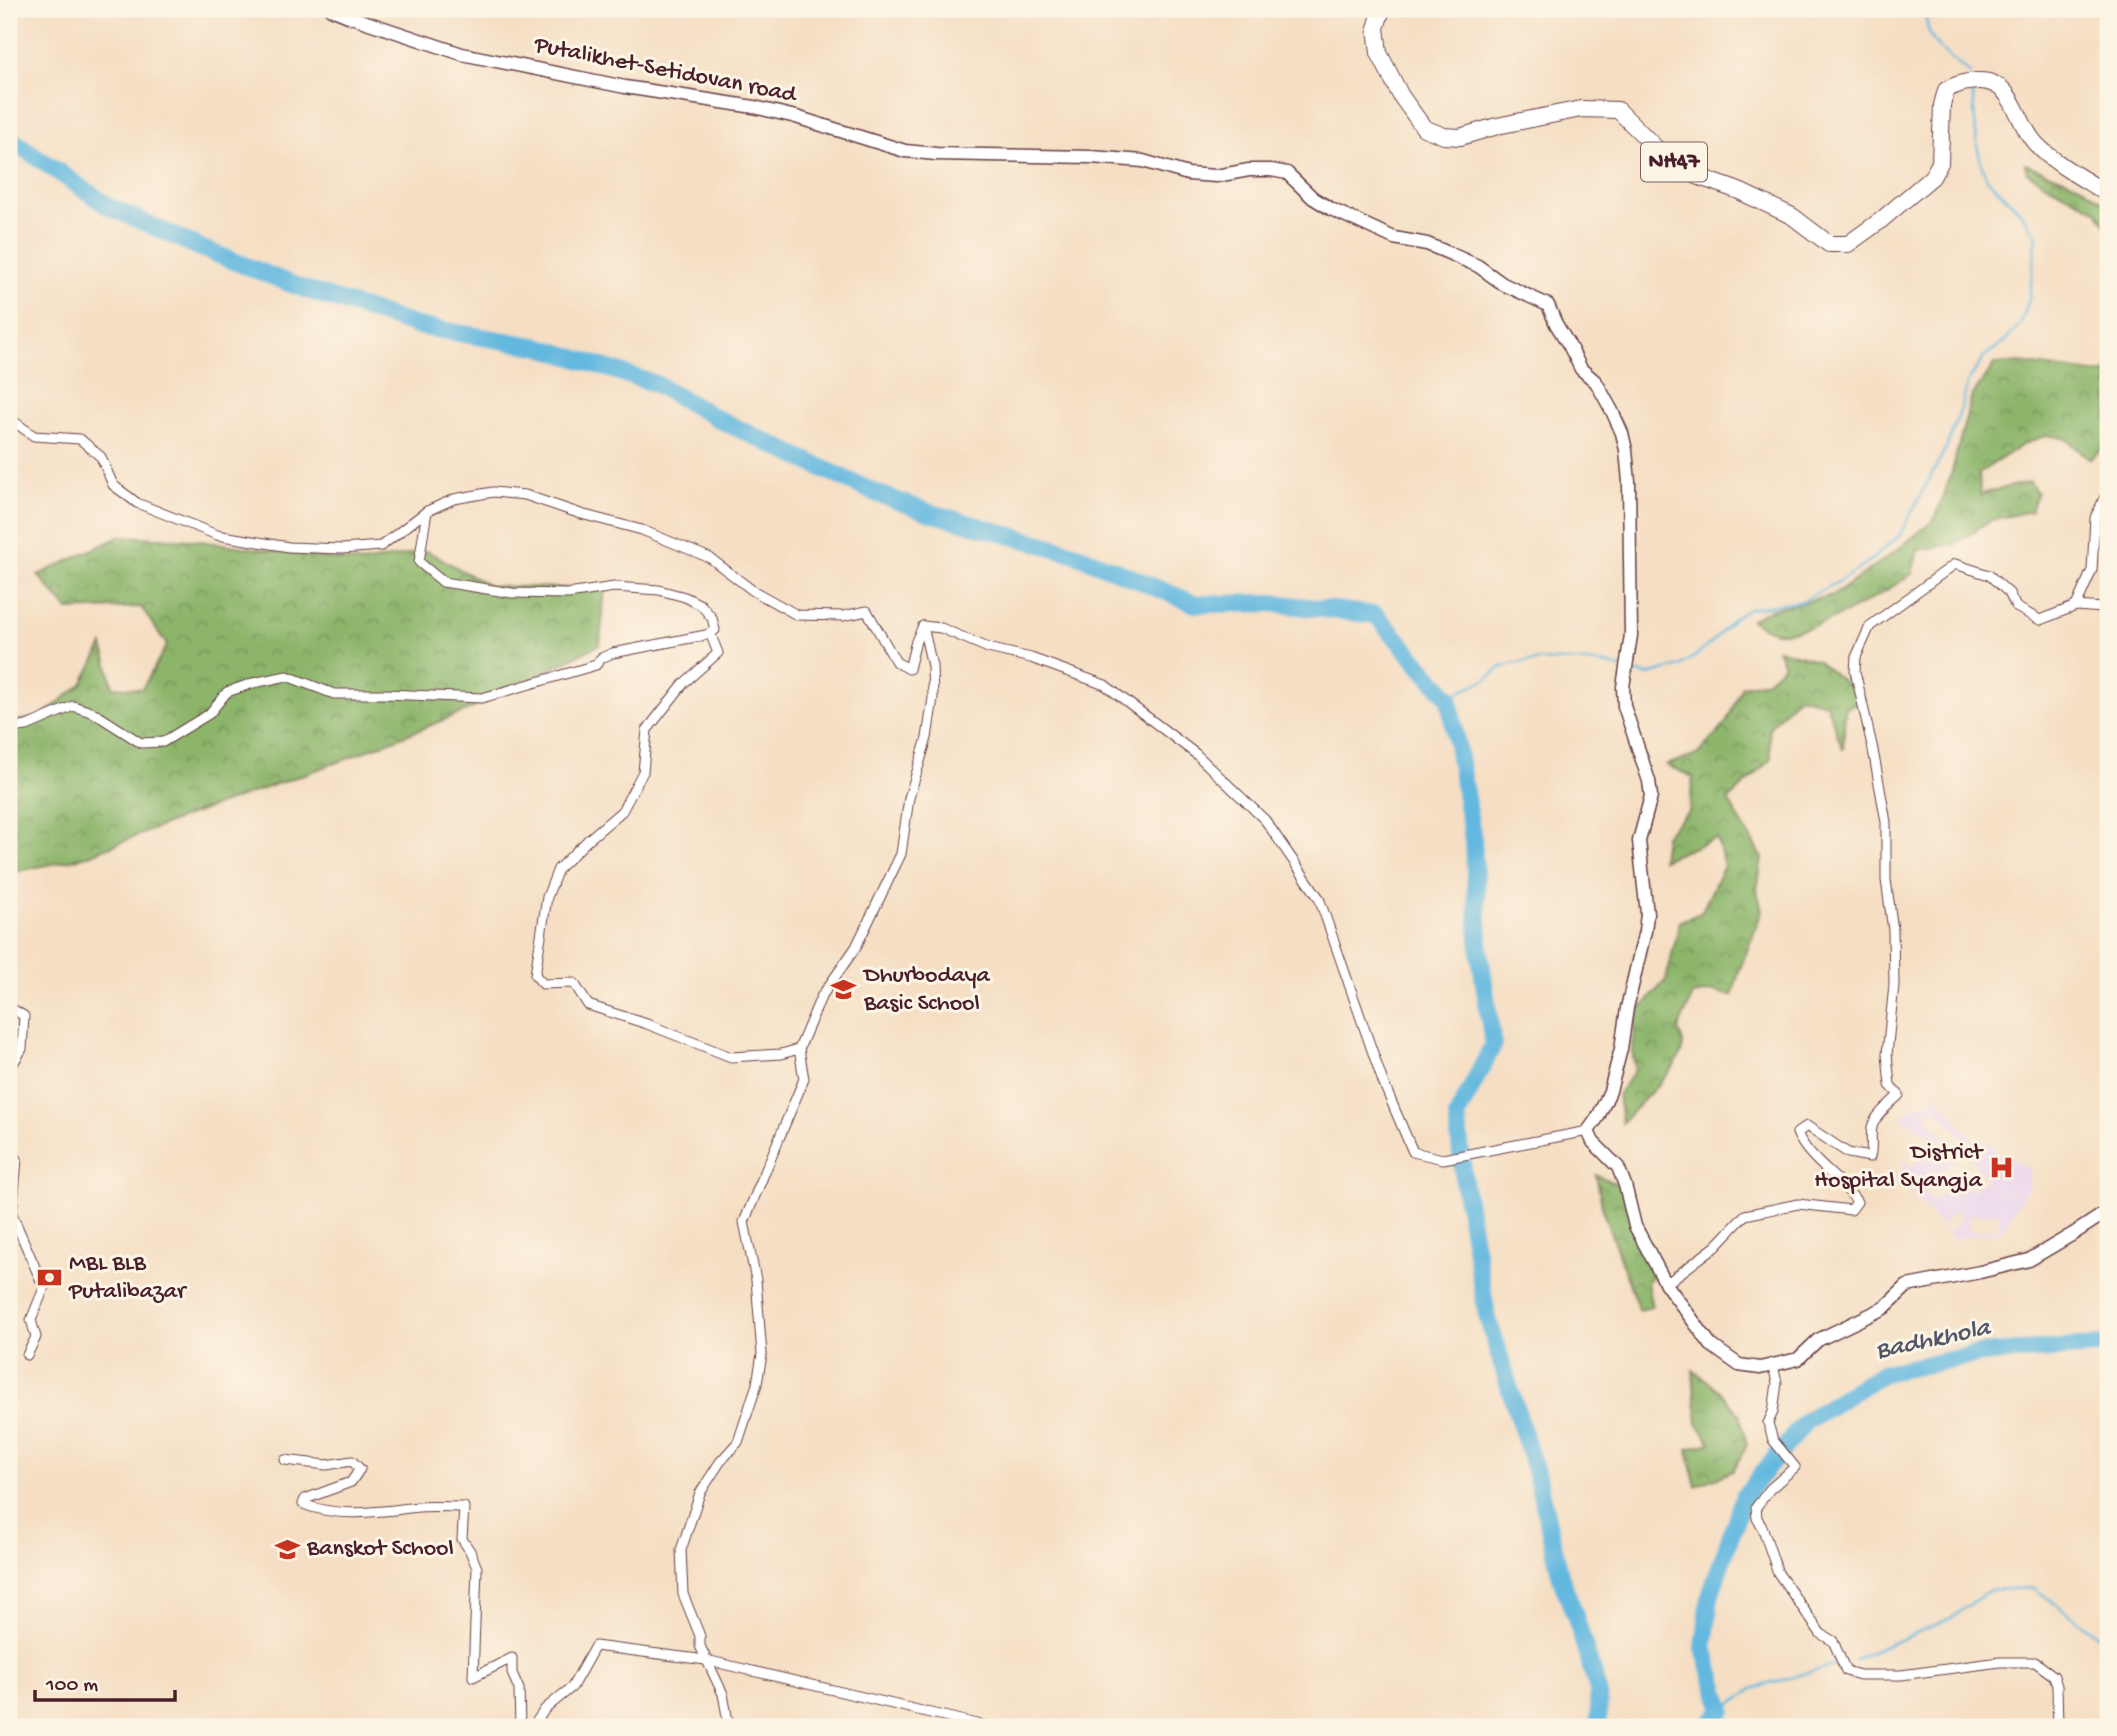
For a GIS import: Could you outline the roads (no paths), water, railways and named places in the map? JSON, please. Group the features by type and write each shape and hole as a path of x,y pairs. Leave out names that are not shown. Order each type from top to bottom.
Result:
{"highway":[{"name":"NH47","path":"1382,9 1376,28 1380,53 1401,96 1424,128 1444,136 1460,137 1581,108 1618,110 1662,154 1674,162 1697,176 1739,191 1792,216 1829,243 1848,244 1864,234 1931,177 1940,163 1942,105 1946,90 1961,82 1986,81 2002,87 2035,143 2108,194"}],"main road":[{"name":"Putalikhet-Setidovan road","path":"331,9 462,54 625,87 754,107 796,117 905,151 1143,161 1188,174 1216,176 1249,170 1287,173 1313,198 1331,209 1394,238 1427,244 1478,266 1503,284 1548,305 1581,369 1596,382 1622,433 1626,450 1631,635 1623,687 1624,706 1649,781 1651,796 1639,841 1647,914 1645,931 1610,1091 1598,1117 1584,1132"},
{"path":"1584,1132 1618,1167 1635,1226 1666,1284 1711,1345 1739,1365 1760,1368 1798,1359 1818,1340 1884,1308 1907,1286 1980,1272 2029,1259 2108,1210"}],"street":[{"path":"2108,87 2108,116"},
{"path":"9,418 33,436 80,439 101,457 113,485 136,503 217,535 289,547 342,549 381,546 427,511 454,499 493,492 526,495 581,514 642,530 710,558 752,590 797,615 843,615 867,611 896,663 909,669 923,626"},
{"path":"2076,606 2092,570 2095,518 2108,490"},
{"path":"9,728 27,726 73,706 94,713 141,743 163,742 209,714 226,692 253,682 287,676 334,694 482,698 596,665 601,658 613,653 706,635 715,630 712,618 701,605 685,597 659,590 614,587 568,594 512,593 443,582 419,562 427,511"},
{"path":"1666,1284 1716,1246 1745,1215 1798,1203 1851,1210 1857,1202 1849,1189 1802,1146 1797,1133 1807,1126 1849,1153 1870,1157 1873,1147 1872,1126 1882,1111 1899,1095 1890,1085 1888,1054 1894,985 1893,930 1886,880 1886,822 1874,750 1855,671 1856,657 1870,626 1955,564 1989,575 2009,593 2016,607 2040,620 2076,606 2103,608 2108,618"},
{"path":"729,1727 723,1694 700,1646 700,1636 683,1594 681,1550 699,1493 720,1462 738,1442 757,1384 762,1353 756,1280 744,1222 804,1079 799,1049 821,997 856,947 901,853 909,798 927,738 933,698 932,666 923,626"},
{"path":"923,626 941,628 988,648 1031,658 1105,685 1196,754 1265,820 1319,898 1383,1082 1413,1152 1443,1159 1584,1132"},
{"path":"710,633 718,653 684,683 648,730 643,772 622,811 558,869 547,897 535,975 543,984 573,983 588,1005 647,1024 731,1057 781,1054 799,1049"},
{"path":"9,1007 24,1016 22,1049 9,1070"},
{"path":"9,1149 17,1159 12,1214 44,1288 32,1320 36,1337 27,1354"},
{"path":"1773,1365 1777,1383 1773,1412 1768,1423 1773,1440 1795,1467 1770,1489 1756,1507 1757,1518 1777,1573 1821,1633 1833,1641 1846,1671 1860,1675 1901,1675 2000,1662 2035,1662 2054,1676 2057,1686 2058,1727"},
{"path":"285,1460 327,1465 352,1461 360,1469 351,1482 305,1499 303,1504 325,1511 369,1513 422,1507 464,1507 462,1539 477,1568 473,1677 512,1658 512,1674 519,1689 519,1727 534,1725 545,1709 572,1688 595,1646 706,1660 990,1727"}],"waterway":[{"path":"1926,9 1926,22 1933,40 1970,74"},
{"path":"1631,672 1648,675 1680,666 1710,644 1734,618 1748,609 1802,601 1864,566 1899,536 1947,446 1968,381 1985,356 2006,340 2021,323 2029,299 2037,236 2018,209 1987,179 1977,145 1972,88"},
{"path":"9,138 108,206 203,249 304,289 417,326 541,347 656,384 718,419 873,492 928,512 1073,553 1195,604 1272,603 1376,615 1449,698 1473,840 1480,955 1493,1045 1457,1116 1465,1190 1487,1316 1536,1473 1561,1578 1598,1691 1599,1727"},
{"path":"1449,698 1511,664 1561,661 1597,663 1621,669"},
{"name":"Badhkhola","path":"1707,1727 1723,1710 1704,1648 1710,1596 1744,1496 1806,1421 1883,1373 1980,1354 2108,1345"},
{"path":"1855,1659 1951,1618 1990,1590 2034,1588 2108,1643"},
{"path":"1723,1710 1752,1689 1840,1663"}],"place":[{"name":"Dhurbodaya Basic School","path":"844,990"},
{"name":"District Hospital Syangja","path":"2002,1167"},
{"name":"MBL BLB Putalibazar","path":"49,1278"},
{"name":"Banskot School","path":"287,1549"}]}
